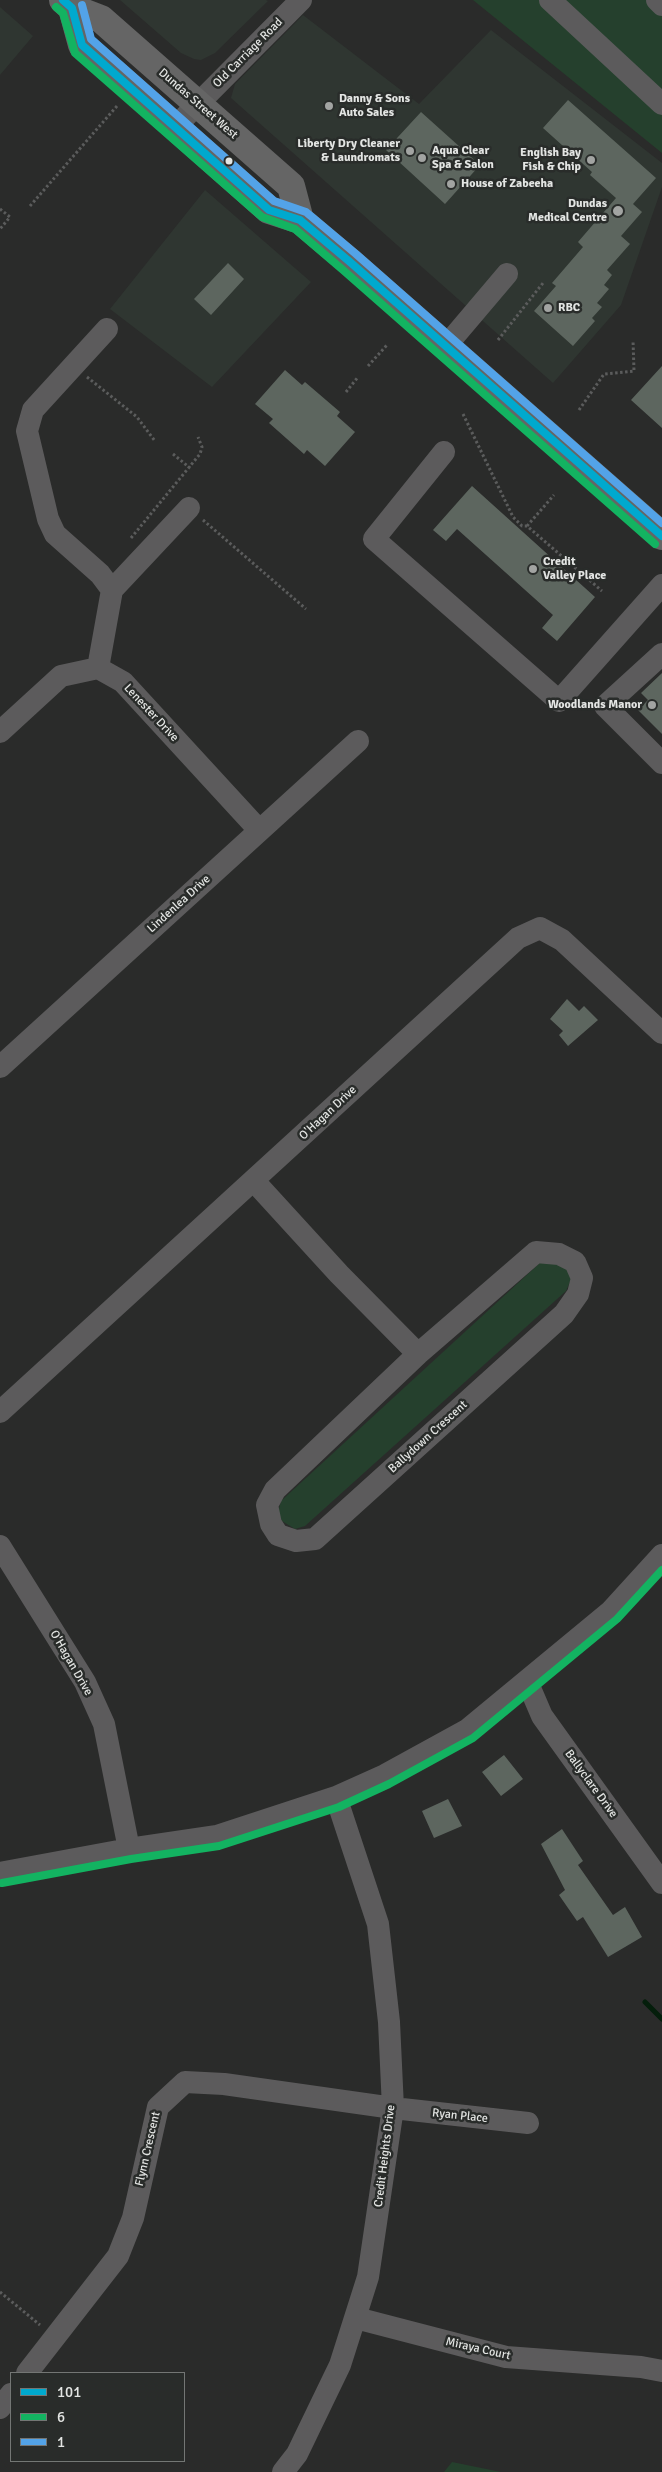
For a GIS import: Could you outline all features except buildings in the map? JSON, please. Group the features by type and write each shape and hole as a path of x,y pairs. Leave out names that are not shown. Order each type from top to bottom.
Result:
{"main road":[{"name":"Dundas Street West","path":"67,4 101,19 291,186 300,220"},
{"name":"Dundas Street West","path":"67,4 82,44 269,210 300,220 662,536"}],"street":[{"name":"Old Carriage Road","path":"175,127 300,0"},
{"path":"550,0 662,104"},
{"path":"657,0 662,5"},
{"path":"446,346 507,274"},
{"path":"107,329 33,410 27,431 48,519 54,534 100,574 112,590"},
{"path":"444,452 374,539 559,701 662,585"},
{"path":"0,732 61,676 98,668 112,590 189,508"},
{"path":"662,654 605,706 662,763"},
{"name":"Lenester Drive","path":"98,668 123,682 259,830"},
{"name":"Lindenlea Drive","path":"0,1067 358,741"},
{"name":"O'Hagan Drive","path":"0,1412 518,938 540,928 562,940 662,1033"},
{"path":"254,1180 339,1274 418,1354"},
{"name":"Ballydown Crescent","path":"536,1252 559,1254 575,1262 582,1278 578,1294 564,1314 315,1539 296,1541 278,1535 271,1524 266,1506 275,1490 418,1354 536,1252"},
{"name":"O'Hagan Drive","path":"0,1546 85,1682 104,1724 129,1849"},
{"path":"0,1873 129,1849 217,1836 336,1796 385,1775 467,1730 611,1611 662,1555"},
{"name":"Ballyclare Drive","path":"527,1681 542,1716 662,1883"},
{"name":"Credit Heights Drive","path":"282,2472 297,2454 340,2365 356,2318 368,2277 393,2108 389,2022 378,1924 336,1796"},
{"name":"Flynn Crescent","path":"28,2372 118,2256 133,2218 158,2107 185,2082 224,2084 393,2108"},
{"name":"Ryan Place","path":"393,2108 528,2123"},
{"name":"Miraya Court","path":"356,2318 506,2357 641,2367 662,2371"},
{"path":"0,2408 10,2395"}],"path":[{"path":"30,206 117,106"},
{"path":"0,209 10,218 0,229"},
{"path":"498,340 543,283"},
{"path":"579,410 604,374 634,371 633,340"},
{"path":"368,366 387,345"},
{"path":"74,366 137,417 155,441"},
{"path":"346,392 358,377"},
{"path":"463,414 513,517 522,526 527,526 602,591"},
{"path":"126,544 171,492 200,454 202,447 198,437"},
{"path":"173,454 190,468"},
{"path":"171,492 306,609"},
{"path":"527,526 554,495"},
{"path":"0,2292 55,2337"}],"shaded area":[{"path":"120,0 268,1 215,53 201,60 181,53"},
{"path":"0,7 33,36 0,75"},
{"path":"303,15 419,104 491,30 662,163 662,187 621,305 553,383 231,98 235,84"},
{"path":"205,190 311,282 212,387 110,309"}],"green space":[{"path":"473,0 662,0 662,153"},
{"path":"542,1261 566,1265 572,1277 566,1291 305,1526 295,1529 282,1521 278,1513 281,1501"},
{"path":"452,2462 501,2472 444,2472"}],"waterway":[{"path":"645,2002 662,2019"}],"transit line":[{"name":"101","path":"63,0 72,8 82,45 269,210 300,220 350,262 662,536"},
{"name":"1","path":"82,5 91,39 274,201 306,212 356,254 662,523"},
{"name":"6","path":"56,7 63,13 75,53 262,217 295,229 655,544"},
{"name":"6","path":"2,1883 131,1859 219,1846 339,1807 389,1784 473,1738 617,1619 662,1570"}],"place":[{"name":"Danny & Sons Auto Sales","path":"329,106"},
{"name":"Liberty Dry Cleaner & Laundromats","path":"410,151"},
{"name":"Aqua Clear Spa & Salon","path":"422,158"},
{"name":"English Bay Fish & Chip","path":"591,160"},
{"name":"House of Zabeeha","path":"451,184"},
{"name":"Dundas Medical Centre","path":"618,211"},
{"name":"RBC","path":"548,308"},
{"name":"Credit Valley Place","path":"533,569"},
{"name":"Woodlands Manor","path":"652,705"}]}
